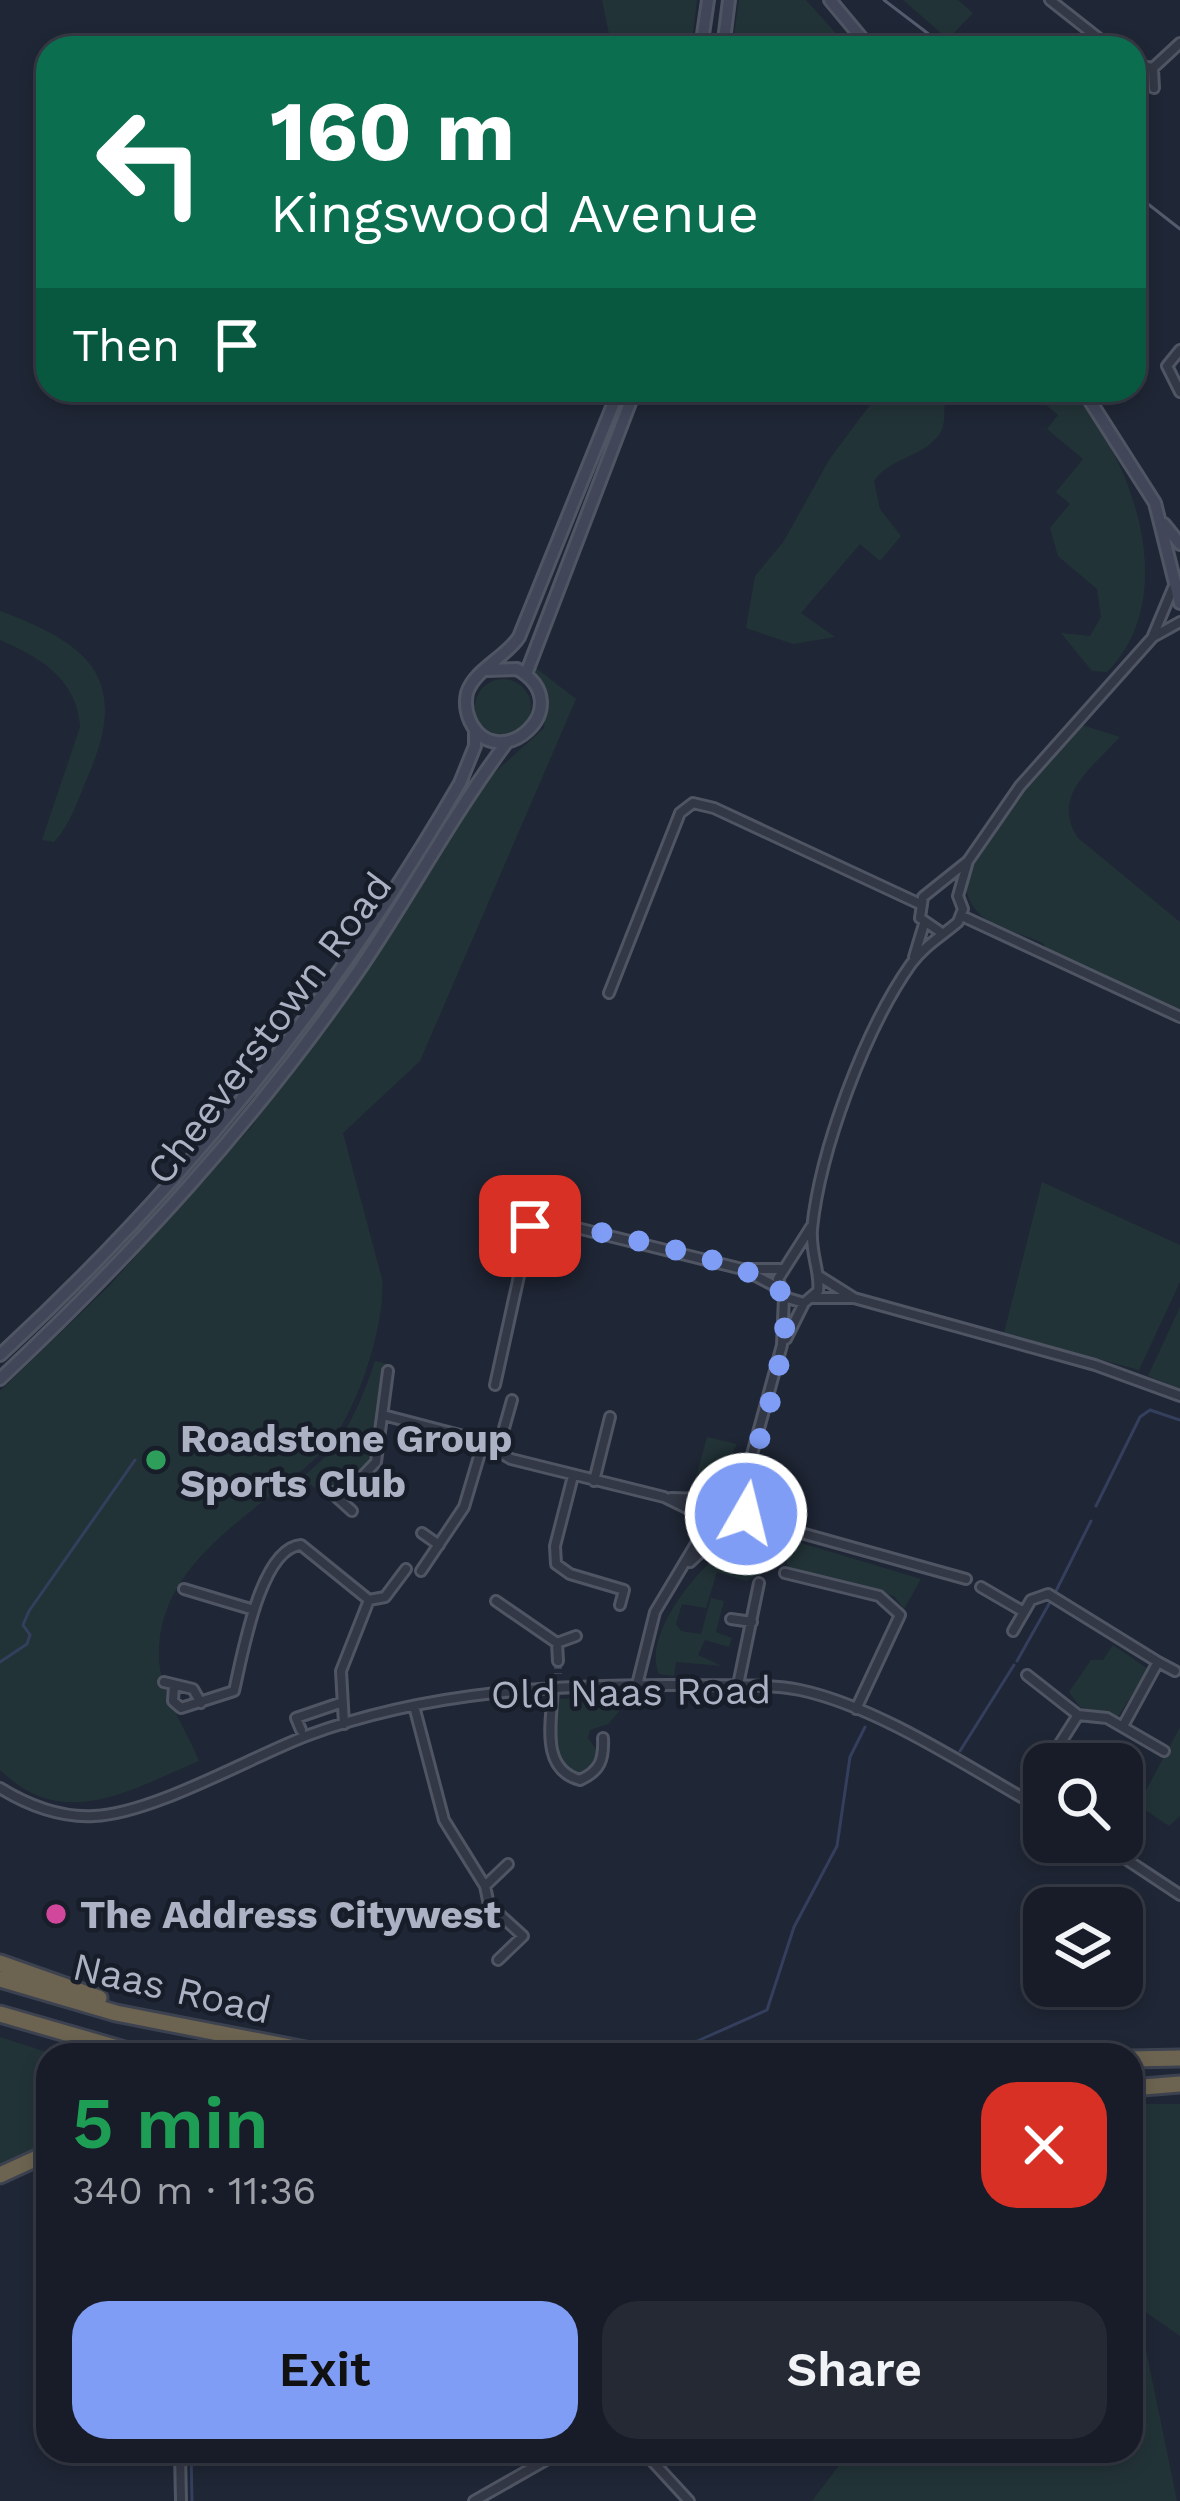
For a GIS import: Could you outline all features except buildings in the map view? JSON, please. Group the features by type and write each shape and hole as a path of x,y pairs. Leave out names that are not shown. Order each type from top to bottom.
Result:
{"highway":[{"path":"0,1963 212,2034"},
{"name":"Naas Road","path":"0,1979 116,2014 263,2043"},
{"name":"Naas Road","path":"0,2014 100,2043"},
{"path":"1143,2060 1180,2058"},
{"path":"1143,2087 1180,2084"},
{"path":"0,2175 36,2158"}],"main road":[{"path":"703,36 708,0"},
{"path":"724,36 729,0"},
{"path":"830,0 860,36"},
{"name":"Cheeverstown Road","path":"0,1355 196,1157 329,988 460,783 475,746 467,692 518,637 614,402"},
{"name":"Cheeverstown Road","path":"0,1379 142,1240 233,1137 356,974 507,742 530,731 541,708 535,683 526,674 630,402"},
{"path":"1091,402 1138,470 1162,522 1180,544"},
{"path":"1162,522 1180,603"},
{"path":"1173,584 1180,568"},
{"path":"487,670 507,666 526,674"},
{"path":"475,729 507,742"}],"street":[{"path":"1050,0 1096,36"},
{"path":"1153,68 1180,44"},
{"path":"1146,67 1153,68"},
{"path":"1153,68 1154,88"},
{"path":"1180,350 1167,366 1180,392"},
{"path":"1152,638 1173,584"},
{"path":"920,904 968,861 1043,758 1152,638 1180,622"},
{"path":"609,993 680,813 693,803 714,808 920,904"},
{"path":"912,962 962,916 958,896 968,861"},
{"path":"940,888 958,896"},
{"path":"920,904 924,924 912,962 861,1054 812,1226 812,1266 819,1276 854,1298 1095,1365 1180,1396"},
{"path":"962,916 1180,1017"},
{"path":"924,924 941,932"},
{"path":"495,1385 530,1226 541,1219 742,1269 781,1293 809,1300 854,1298"},
{"path":"740,1498 782,1345 781,1293 786,1266 812,1226"},
{"path":"742,1269 812,1266"},
{"path":"782,1345 819,1276"},
{"path":"340,1500 376,1462 388,1371"},
{"path":"497,1453 512,1400"},
{"path":"383,1415 483,1443 497,1453 573,1476 664,1498 701,1515"},
{"path":"594,1481 610,1417"},
{"path":"421,1571 464,1507 483,1443"},
{"path":"664,1498 705,1499 723,1490 755,1454"},
{"path":"573,1476 555,1546 556,1564 570,1574 624,1590 620,1605"},
{"path":"723,1490 740,1498 745,1509 742,1526"},
{"path":"331,1492 352,1510"},
{"path":"705,1499 701,1515 706,1527 719,1535"},
{"path":"745,1509 776,1526 966,1579"},
{"path":"684,1567 719,1535 742,1526 776,1526"},
{"path":"637,1685 655,1612 706,1527"},
{"path":"422,1533 440,1545"},
{"path":"200,1703 193,1688 169,1683 177,1706 200,1703 234,1690 254,1610 284,1551 297,1544 369,1600 385,1598 406,1569"},
{"path":"785,1573 879,1596 900,1615 856,1709"},
{"path":"738,1685 759,1583"},
{"path":"184,1588 254,1610"},
{"path":"981,1588 1024,1612"},
{"path":"1013,1631 1038,1594 1048,1594 1175,1671"},
{"path":"344,1724 340,1703 345,1655 369,1600"},
{"path":"496,1601 557,1642"},
{"path":"731,1619 752,1622"},
{"path":"557,1642 576,1636"},
{"path":"557,1642 558,1661"},
{"path":"1124,1726 1158,1662"},
{"path":"558,1674 550,1749 560,1768 580,1780 595,1773 604,1755 603,1738"},
{"path":"1027,1675 1078,1715"},
{"name":"Old Naas Road","path":"0,1788 43,1810 95,1816 118,1812 344,1724 414,1706 556,1687 738,1685 800,1690 856,1709 1023,1799"},
{"path":"301,1730 296,1718 340,1703"},
{"path":"414,1706 444,1820 485,1886 489,1905 523,1936 498,1960"},
{"path":"1060,1743 1078,1715 1091,1712 1164,1751"},
{"path":"1132,1863 1180,1895"},
{"path":"485,1886 508,1864"},
{"path":"180,2463 182,2501"},
{"path":"474,2501 541,2463"},
{"path":"654,2463 689,2501"}],"shaded area":[{"path":"602,0 697,0 692,36 610,36"},
{"path":"739,0 806,0 838,36 734,36"},
{"path":"903,0 958,0 973,13 951,36 945,36"},
{"path":"872,402 945,402 938,436 874,481 880,509 901,536 880,561 860,544 801,613 835,637 793,644 746,628 755,576 784,541 829,460"},
{"path":"1042,402 1080,402 1094,421 1115,455 1141,532 1145,570 1141,608 1129,642 1107,672 1092,671 1061,633 1090,636 1101,617 1097,589 1058,556 1050,528 1070,504 1056,492 1083,459 1047,429 1058,415"},
{"path":"0,611 78,652 94,669 103,689 100,742 74,811 54,842 42,840 80,727 78,710 54,672 0,640"},
{"name":"Roadstone Group Sports Club","path":"532,665 576,699 420,1061 343,1133 382,1279 374,1344 357,1393 324,1450 194,1565 175,1592 162,1624 161,1671 199,1761 98,1800 49,1799 24,1789 0,1770 0,1391 109,1286 252,1126 383,942 483,783 544,728 547,695"},
{"path":"503,679 523,687 531,707 523,727 503,735 483,727 475,707 483,687"},
{"path":"1082,725 1120,737 1078,783 1069,809 1071,823 1078,838 1180,922 1180,1011 1047,951 1043,943 994,925 968,896 968,876 986,842 1037,773"},
{"path":"1042,1182 1180,1245 1180,1282 1139,1370 1004,1333"},
{"path":"1180,1307 1180,1389 1148,1376"},
{"path":"375,1361 388,1364 374,1453 344,1491 333,1488 325,1497 302,1477 348,1425"},
{"path":"707,1437 737,1444 724,1470 693,1487"},
{"path":"761,1531 921,1579 904,1609 894,1596 789,1567 783,1556 769,1555 763,1572 746,1581 717,1572 706,1608 682,1604 676,1624 681,1631 701,1634 711,1598 724,1601 716,1632 732,1638 729,1647 705,1640 698,1655 722,1666 676,1662 674,1676 659,1674 658,1641 688,1587 728,1548"},
{"path":"1113,1645 1148,1669 1118,1717 1080,1707 1069,1692 1091,1660 1103,1660"},
{"path":"620,1695 622,1708 608,1724 590,1730 588,1738 598,1752 592,1767 579,1774 566,1769 554,1744 559,1699"},
{"path":"1180,1727 1180,1816 1169,1826 1143,1808 1143,1796"},
{"path":"0,2037 36,2049 36,2152 0,2169"},
{"path":"1143,2104 1180,2104 1180,2336 1143,2310"},
{"path":"1143,2335 1177,2501 812,2501 841,2463 1143,2463"}],"waterway":[{"path":"1096,1506 1140,1417 1150,1410 1180,1420"},
{"path":"0,1662 27,1644 30,1635 23,1625 29,1611 135,1460"},
{"path":"1056,1591 1091,1521"},
{"path":"1017,1661 1049,1604"},
{"path":"960,1751 1014,1665"},
{"path":"693,2043 767,2010 794,1927 837,1846 850,1757 865,1727"},
{"path":"191,2463 192,2501"}],"tunnel":[{"path":"558,1661 558,1674"}],"tram line":[{"path":"884,0 931,36"},
{"path":"1146,202 1180,229"}],"place":[{"name":"Roadstone Group Sports Club","path":"156,1460"},
{"name":"The Address Citywest","path":"56,1914"}],"route":[{"path":"530,1226 541,1219 695,1257 742,1269 779,1288 784,1298 782,1345 740,1498 746,1514"}]}
